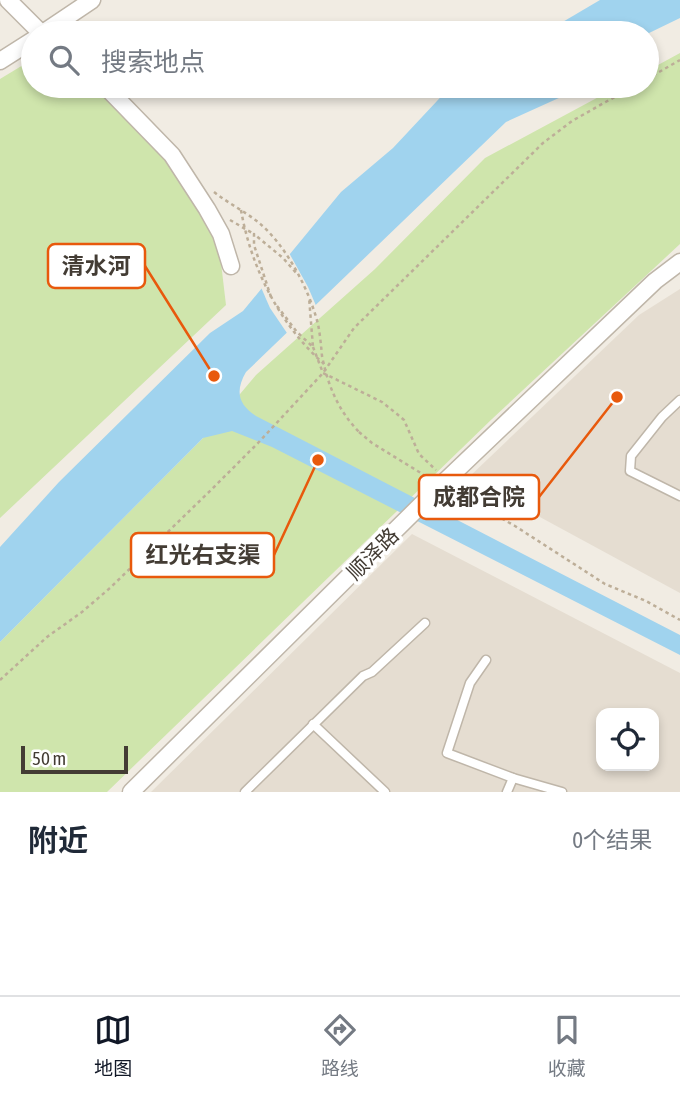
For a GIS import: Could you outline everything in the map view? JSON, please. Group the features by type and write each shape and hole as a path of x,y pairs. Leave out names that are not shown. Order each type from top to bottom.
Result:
{"street":[{"path":"8,0 34,21"},
{"path":"62,21 92,0"},
{"path":"0,61 21,48"},
{"path":"117,98 172,155 221,234 231,266"},
{"name":"顺泽路","path":"131,792 439,487 655,281 680,262"}],"lane":[{"path":"680,400 662,417 631,456 630,471 680,496"},
{"path":"245,792 363,676 372,672 425,623"},
{"path":"486,660 470,683 447,753 513,778 562,792"},
{"path":"313,724 385,792"},
{"path":"507,792 513,778"}],"path":[{"path":"659,72 680,60"},
{"path":"0,680 47,637 110,588 258,443 323,373 355,328 543,142 572,121 613,98"},
{"path":"214,192 268,232 290,259 309,297 318,323 324,365 332,394 347,420 359,432 439,487 515,527 605,584 646,601 680,620"},
{"path":"241,210 253,257 271,297 301,342 324,365"},
{"path":"271,297 254,246 254,234 277,251 298,275"},
{"path":"309,297 313,347 323,373 382,402 404,420 419,454 439,487"},
{"path":"277,306 313,347"}],"shaded area":[{"path":"680,289 680,593 468,478 639,315"},
{"path":"412,534 680,673 680,792 151,792"}],"green space":[{"path":"680,53 680,244 492,419 107,792 0,792 0,642 203,438 256,375 375,269 485,158 597,98 659,98 659,64"},
{"path":"21,66 21,98 113,98 165,153 217,229 226,305 0,518 0,79"}],"water":[{"path":"600,0 680,0 680,18 659,28 659,21 564,21"},
{"path":"440,98 559,98 506,122 246,372 240,385 242,402 256,416 680,635 680,655 272,447 232,431 203,438 0,642 0,547 59,482 210,333 243,311 341,192 393,148"}],"pier":[{"path":"288,251 317,308 289,336 270,308 260,285"}],"place":[{"name":"清水河","path":"214,376"},
{"name":"成都合院","path":"617,397"},
{"name":"红光右支渠","path":"318,460"}]}
